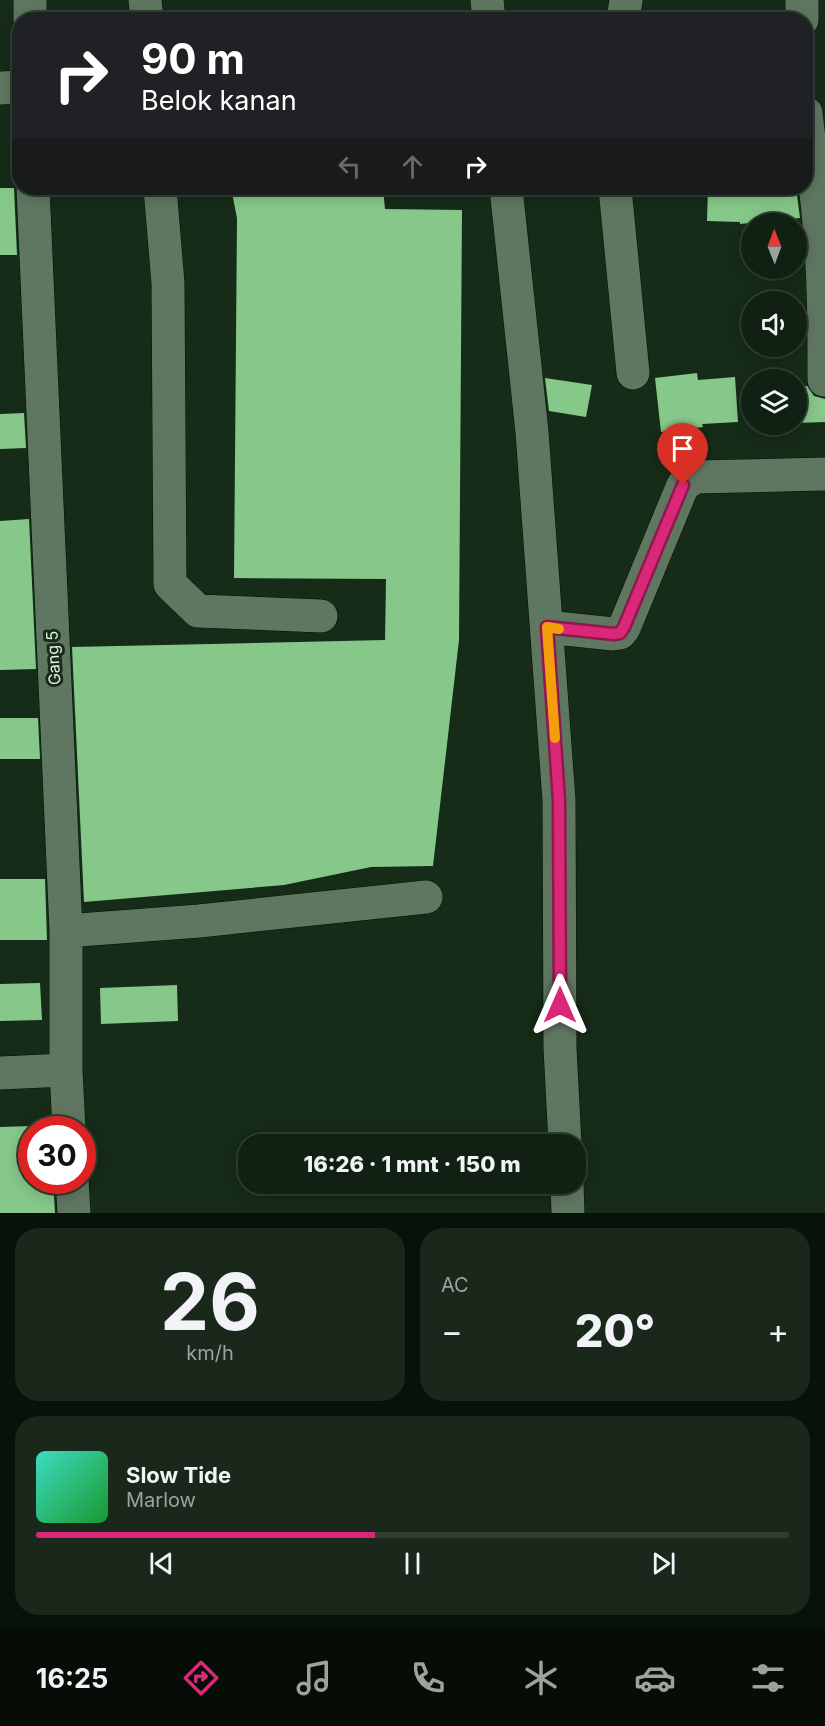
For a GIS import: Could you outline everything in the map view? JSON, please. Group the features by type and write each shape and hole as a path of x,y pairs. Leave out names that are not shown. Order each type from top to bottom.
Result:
{"street":[{"path":"817,149 824,380"},
{"name":"Gang 5","path":"33,195 66,931 68,1116"},
{"path":"161,195 168,283 170,584 198,611 321,616"},
{"path":"507,195 532,432 559,800 560,1048 564,1134"},
{"path":"616,195 633,373"},
{"path":"547,627 620,633 683,485 696,477 825,474"},
{"path":"66,931 200,921 426,897"},
{"path":"0,1073 66,1070"},
{"path":"73,1194 74,1213"},
{"path":"567,1194 568,1213"}],"building":[{"path":"0,188 12,188 17,255 0,255"},
{"path":"232,195 384,195 385,209 462,210 459,640 433,866 371,867 284,885 84,902 72,647 385,640 386,579 234,578 237,218"},
{"path":"708,195 797,195 799,213 741,213 741,224 740,222 707,221"},
{"path":"697,373 698,380 735,377 738,422 702,424 703,427 661,432 655,378"},
{"path":"545,378 592,385 586,417 549,411"},
{"path":"807,386 814,396 825,399 825,422 807,423"},
{"path":"24,413 26,448 0,449 0,414"},
{"path":"29,519 36,669 0,670 0,521"},
{"path":"0,718 38,718 40,759 0,759"},
{"path":"0,879 45,879 47,940 0,940"},
{"path":"40,983 42,1020 0,1021 0,984"},
{"path":"177,985 178,1021 101,1024 100,988"},
{"path":"18,1126 18,1194 54,1194 55,1213 0,1213 0,1127"}],"slow traffic":[{"path":"555,738 547,627 559,629"}],"route":[{"path":"560,1005 559,800 547,627 620,633 683,485"}]}
